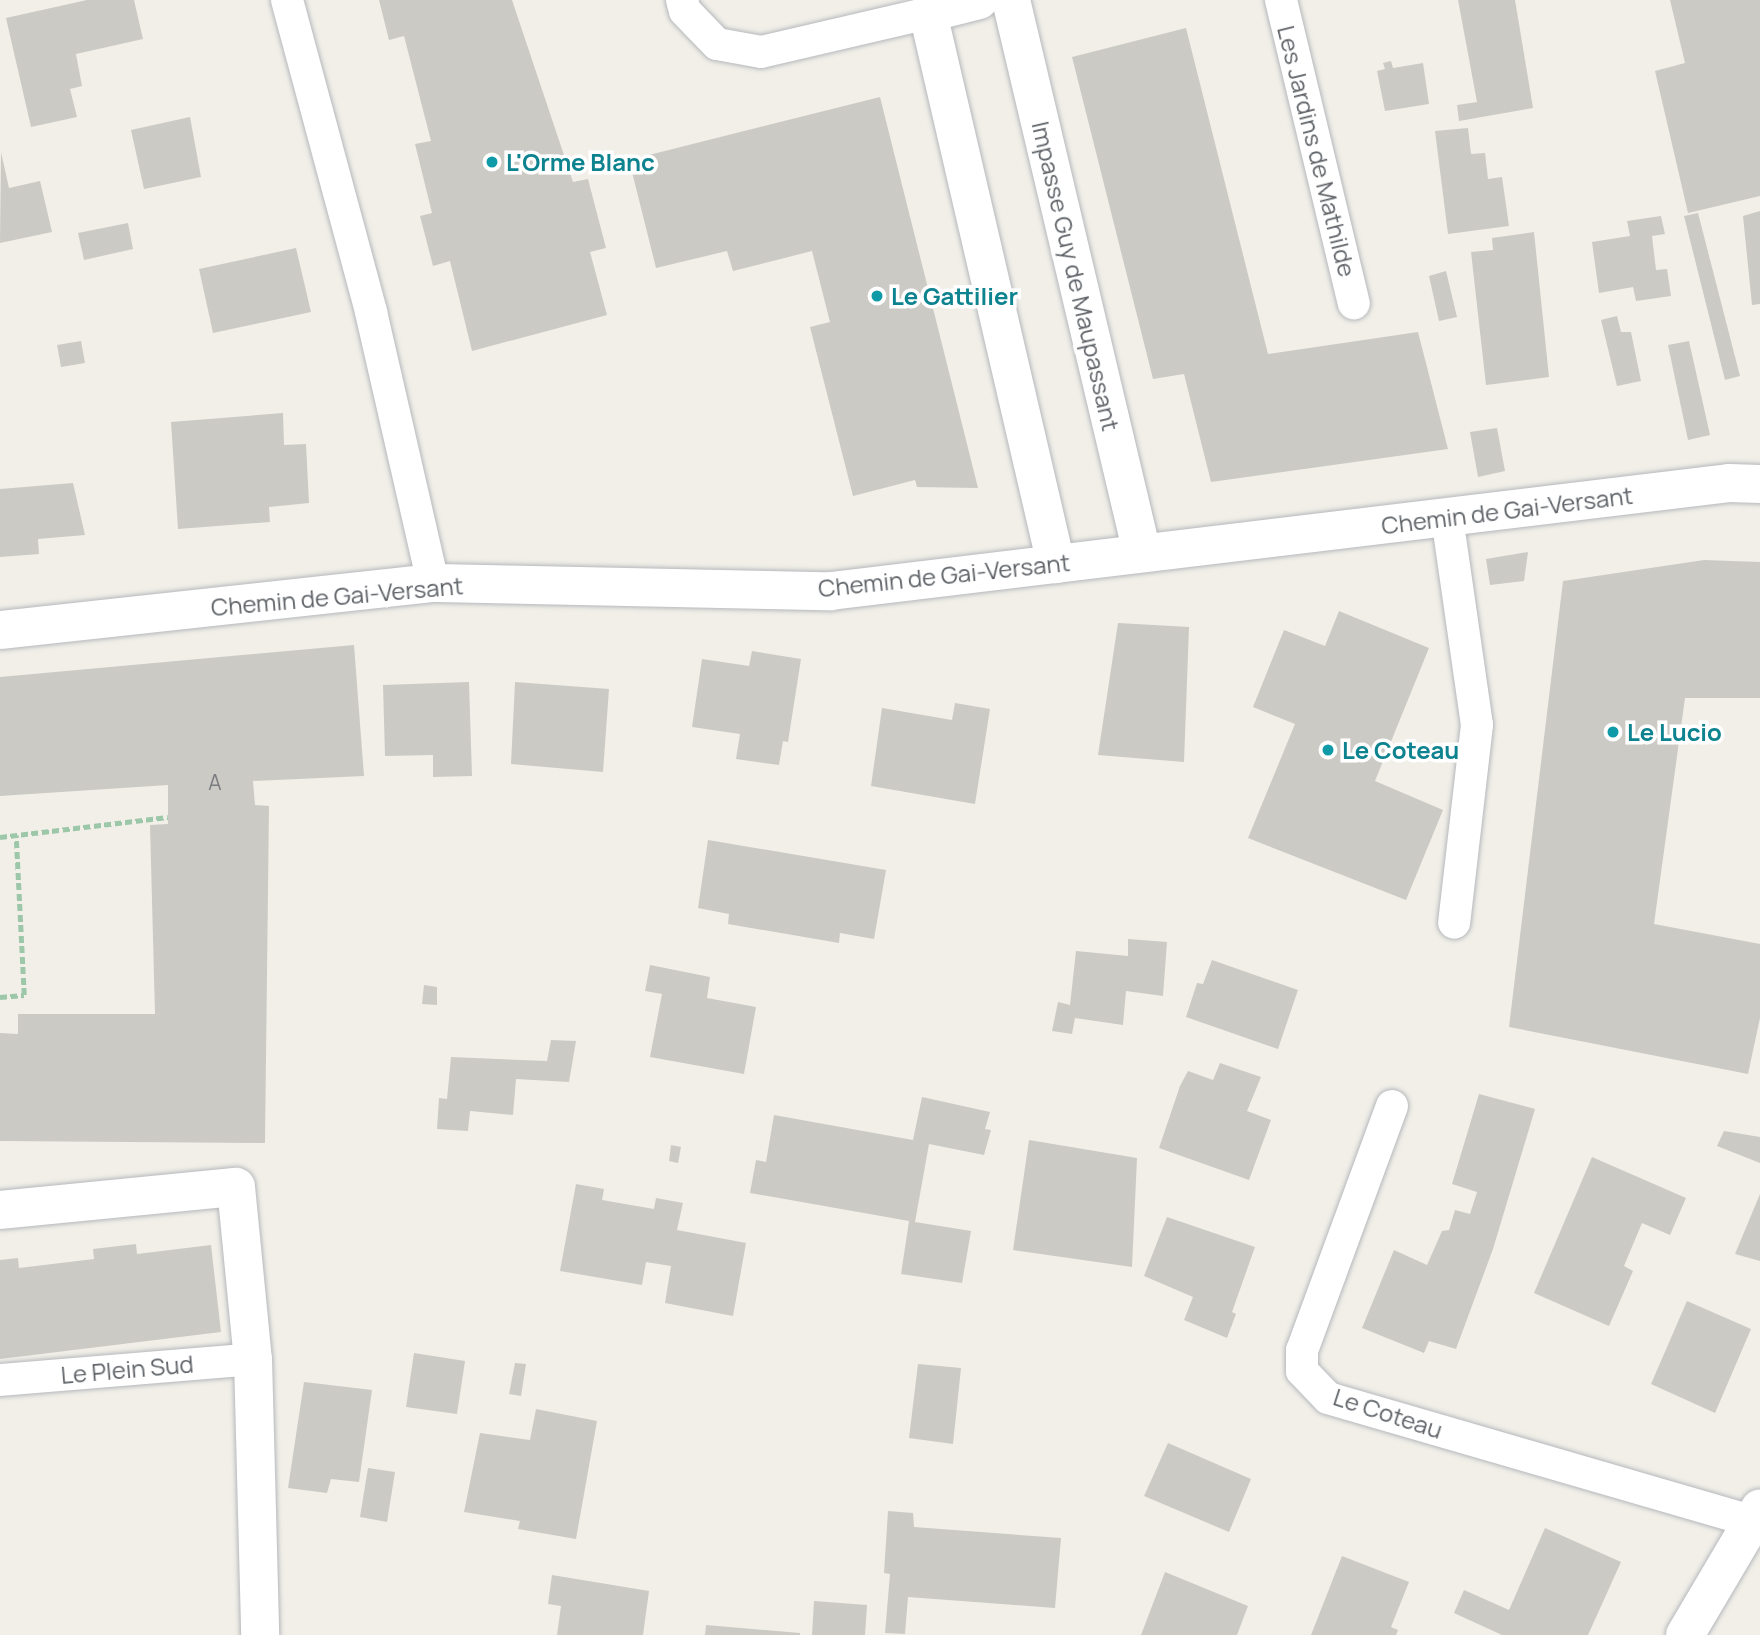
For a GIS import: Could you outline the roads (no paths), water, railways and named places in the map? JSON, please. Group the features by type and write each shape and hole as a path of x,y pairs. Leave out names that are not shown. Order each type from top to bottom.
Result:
{"street":[{"path":"979,0 929,13 1056,564"},
{"name":"Impasse Guy de Maupassant","path":"1011,0 1142,553"},
{"name":"Chemin de Gai-Versant","path":"0,630 433,583 831,591 1729,483 1760,484"},
{"path":"0,1210 236,1187 254,1359 260,1635"},
{"path":"1685,1635 1756,1515"}],"lane":[{"path":"287,0 371,312 433,583"},
{"path":"682,0 685,11 717,44 761,52 929,13"},
{"name":"Les Jardins de Mathilde","path":"1281,0 1354,303"},
{"path":"1447,517 1468,645 1477,725 1454,923"},
{"name":"Le Coteau","path":"1392,1106 1301,1350 1301,1371 1328,1398 1756,1515"},
{"name":"Le Plein Sud","path":"0,1380 254,1359"}],"place":[{"name":"L'Orme Blanc","path":"492,162"},
{"name":"Le Gattilier","path":"877,296"},
{"name":"Le Lucio","path":"1613,732"},
{"name":"Le Coteau","path":"1328,750"}]}
